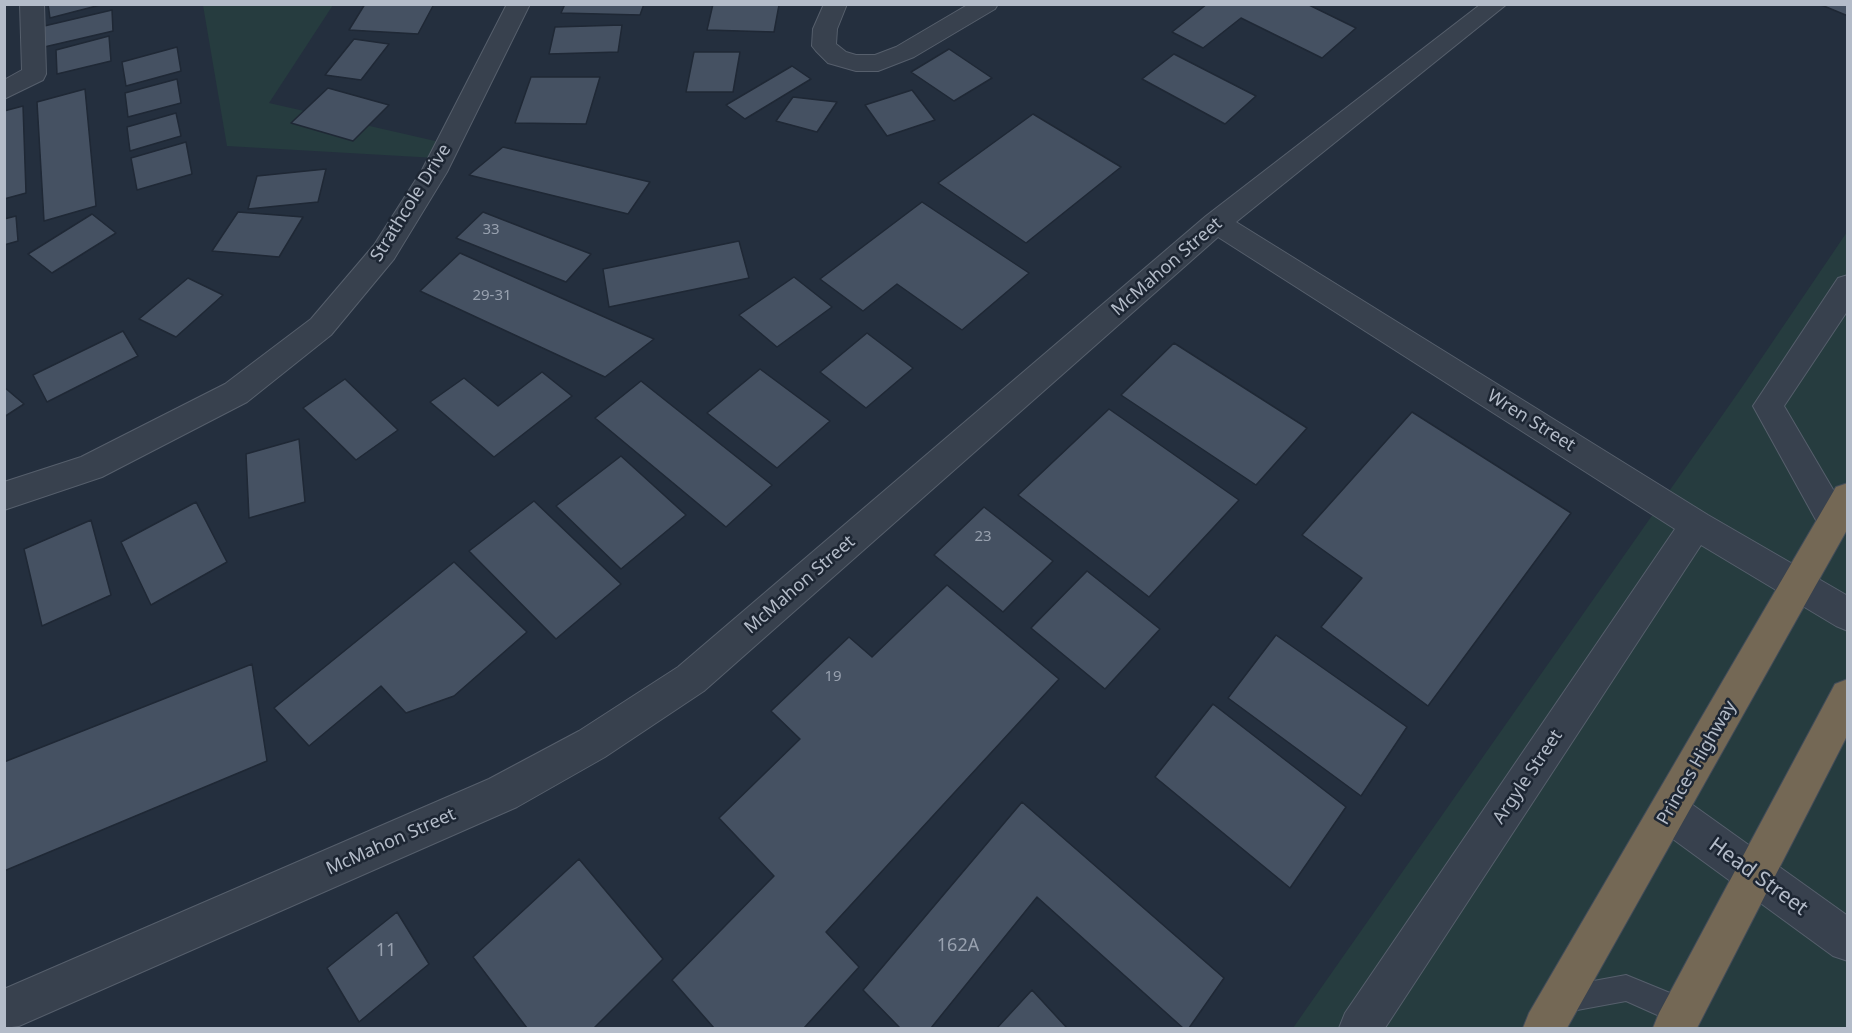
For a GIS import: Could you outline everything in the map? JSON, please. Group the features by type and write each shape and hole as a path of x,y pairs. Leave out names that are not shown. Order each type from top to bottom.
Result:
{"highway":[{"name":"Princes Highway","path":"1552,1014 1841,509"},
{"path":"1683,1023 1755,874 1848,696"}],"street":[{"path":"4,91 34,74 32,4"},
{"name":"Strathcole Drive","path":"4,496 91,467 236,393 321,327 384,252 434,172 519,4"},
{"path":"836,4 825,29 824,46 837,58 855,63 878,63 905,52 987,4"},
{"name":"McMahon Street","path":"4,1011 503,793 592,744 691,679 1216,223 1496,4"},
{"name":"Wren Street","path":"1216,223 1696,525 1848,615"},
{"path":"1841,509 1768,406 1848,286"},
{"name":"Argyle Street","path":"1360,1029 1696,525"},
{"name":"Head Street","path":"1669,812 1848,941"}],"lane":[{"path":"1552,1014 1626,988 1683,1023"}],"green space":[{"path":"203,5 333,5 269,103 444,143 436,158 227,146"},
{"path":"1847,232 1847,1028 1293,1028 1740,390"}],"building":[{"path":"48,4 104,4 50,18"},
{"path":"365,4 434,4 418,34 349,30"},
{"path":"565,4 644,4 640,15 561,13"},
{"path":"713,4 779,5 774,32 707,30"},
{"path":"1207,4 1307,4 1356,28 1322,58 1241,18 1203,48 1172,32"},
{"path":"1819,4 1848,4 1848,16"},
{"path":"112,10 113,31 40,48 40,27"},
{"path":"622,25 618,52 549,54 555,27"},
{"path":"109,36 111,61 57,74 56,50"},
{"path":"354,39 389,44 361,80 325,75"},
{"path":"177,47 181,71 126,86 122,62"},
{"path":"949,49 992,78 954,101 911,72"},
{"path":"694,52 740,52 733,92 686,92"},
{"path":"1174,54 1256,96 1225,124 1142,79"},
{"path":"792,66 811,79 745,119 726,105"},
{"path":"531,77 600,77 586,124 515,123"},
{"path":"177,79 181,103 128,117 125,93"},
{"path":"328,88 389,105 353,141 291,123"},
{"path":"85,89 96,206 44,221 37,102"},
{"path":"912,90 935,120 887,136 865,105"},
{"path":"793,97 837,102 817,132 776,121"},
{"path":"23,106 26,193 4,199 4,111"},
{"path":"176,113 181,136 130,151 127,127"},
{"path":"1033,114 1121,167 1026,243 938,183"},
{"path":"186,142 192,174 137,190 131,158"},
{"path":"503,147 650,182 628,214 469,175"},
{"path":"326,169 318,202 248,209 257,176"},
{"path":"922,202 1029,273 962,330 897,284 863,311 820,279"},
{"path":"238,212 303,217 279,257 212,251"},
{"path":"483,212 591,254 566,282 456,238"},
{"path":"92,214 116,233 52,273 28,254"},
{"path":"16,216 18,241 4,245 4,219"},
{"path":"739,241 749,278 609,307 603,269"},
{"path":"460,253 654,339 605,377 420,291"},
{"path":"794,277 832,307 777,347 739,315"},
{"path":"188,278 223,295 176,337 139,319"},
{"path":"123,331 138,356 47,402 33,375"},
{"path":"867,333 913,368 866,408 820,372"},
{"path":"1174,343 1307,428 1256,485 1121,395"},
{"path":"760,369 830,421 777,468 707,413"},
{"path":"542,372 572,396 494,457 430,402 464,378 498,406"},
{"path":"345,379 398,430 356,460 303,408"},
{"path":"641,381 772,485 726,527 595,418"},
{"path":"4,387 24,404 4,417"},
{"path":"1109,409 1239,500 1149,597 1018,495"},
{"path":"1412,412 1571,513 1428,706 1321,627 1362,578 1302,535"},
{"path":"299,439 305,502 249,518 246,454"},
{"path":"621,456 686,515 621,569 556,506"},
{"path":"534,501 621,584 556,639 469,551"},
{"path":"196,502 227,562 151,605 121,542"},
{"path":"984,507 1053,561 1003,612 934,555"},
{"path":"91,520 111,595 42,626 24,549"},
{"path":"454,562 527,632 454,696 406,713 381,686 309,746 274,708"},
{"path":"1087,571 1160,629 1105,689 1031,628"},
{"path":"947,585 1059,679 826,932 859,967 804,1028 714,1028 672,980 774,876 719,818 800,739 771,711 849,637 872,657"},
{"path":"1276,635 1407,727 1361,796 1228,698"},
{"path":"252,664 267,761 4,871 4,762"},
{"path":"1213,704 1346,807 1290,888 1155,777"},
{"path":"1022,802 1224,978 1189,1028 1183,1028 1037,897 931,1028 900,1028 863,990"},
{"path":"579,859 663,959 594,1028 527,1028 473,957"},
{"path":"397,912 429,964 359,1022 327,968"},
{"path":"1032,990 1067,1028 997,1028"}]}
